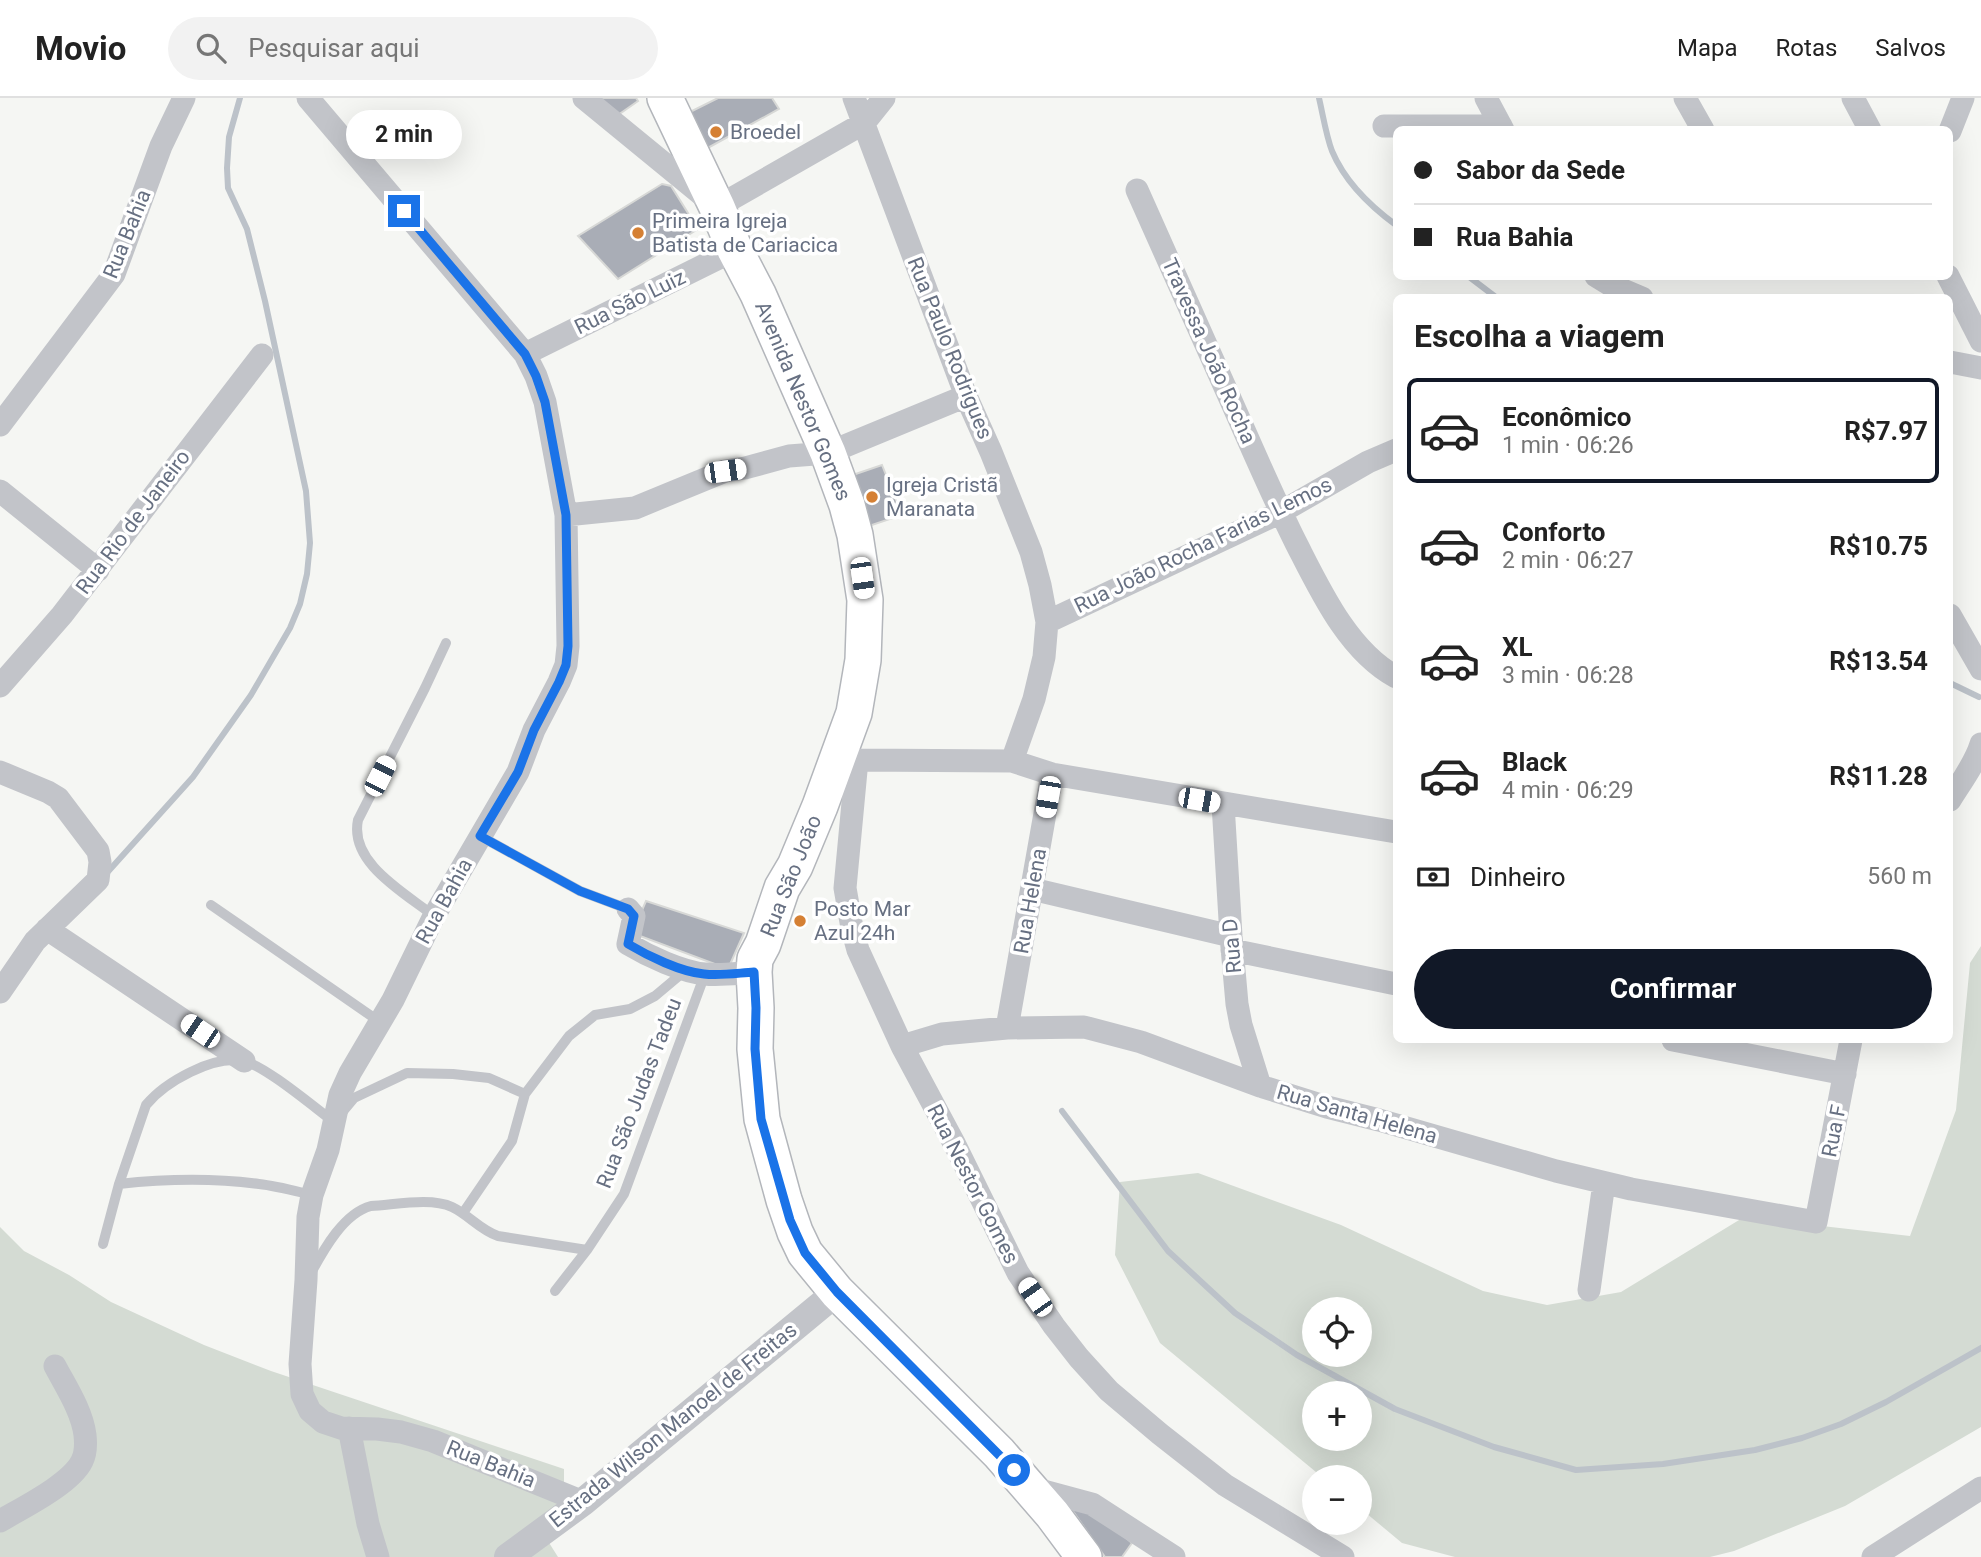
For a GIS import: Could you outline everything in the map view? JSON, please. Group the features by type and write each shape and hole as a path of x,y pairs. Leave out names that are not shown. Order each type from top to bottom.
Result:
{"main road":[{"name":"Avenida Nestor Gomes","path":"665,98 758,294 828,453 847,505 855,535 865,600 863,660 846,761"},
{"name":"Rua São João","path":"846,761 782,888 766,937 755,959 755,1049 761,1119 795,1233 805,1253 837,1292 999,1453 1082,1557"}],"street":[{"name":"Rua Bahia","path":"0,425 114,274 161,146 184,98"},
{"name":"Rua Bahia","path":"308,98 525,354 536,376 545,402 566,515 568,646 566,665 534,730 518,772 434,916 393,1000 340,1095 328,1150 312,1195 308,1217 300,1364 302,1394 310,1411 323,1422 341,1428 401,1432 433,1441 583,1502"},
{"path":"584,98 717,207 864,123 884,98"},
{"name":"Rua Paulo Rodrigues","path":"854,98 966,396 1031,552 1040,585 1047,622 1044,657 1034,699 1012,761"},
{"path":"1486,98 1501,126"},
{"path":"1685,98 1701,126"},
{"path":"1853,98 1868,126"},
{"path":"1952,126 1963,98"},
{"path":"1384,126 1393,126"},
{"name":"Travessa João Rocha","path":"1137,190 1281,512 1321,592 1366,655 1382,670 1393,676"},
{"name":"Rua São Luiz","path":"525,354 735,250"},
{"path":"1604,280 1634,294"},
{"path":"1950,280 1981,341"},
{"name":"Rua Rio de Janeiro","path":"1,692 262,355"},
{"path":"1953,363 1981,368"},
{"path":"566,515 635,508 725,471 789,456 828,453 966,396"},
{"name":"Rua João Rocha Farias Lemos","path":"1047,622 1281,512 1368,462 1393,451"},
{"path":"0,491 97,570"},
{"path":"1953,620 1981,669"},
{"path":"1953,796 1965,778 1981,744"},
{"path":"846,761 1012,761 1052,775 1393,832"},
{"name":"Rua Nestor Gomes","path":"846,761 845,888 858,950 902,1046 956,1145 1018,1273 1054,1326 1109,1391 1225,1485 1343,1557"},
{"path":"0,772 58,798 100,856 98,880 35,941 0,992"},
{"name":"Rua Helena","path":"1007,1028 1052,775"},
{"name":"Rua D","path":"1223,804 1231,943 1241,1025 1260,1086"},
{"path":"1032,889 1393,983"},
{"path":"628,909 634,916 628,944 695,972 754,972"},
{"path":"47,929 244,1061"},
{"name":"Rua Santa Helena","path":"902,1046 942,1034 1007,1028 1091,1028 1141,1042 1260,1086 1327,1107 1556,1171 1604,1183 1815,1222"},
{"path":"1688,1043 1845,1074"},
{"name":"Rua F","path":"1815,1222 1850,1043"},
{"path":"1589,1290 1604,1183"},
{"name":"Estrada Wilson Manoel de Freitas","path":"508,1557 583,1502 837,1292"},
{"path":"0,1521 62,1483 81,1463 86,1450 85,1433 55,1366"},
{"path":"349,1428 368,1524 378,1557"},
{"path":"1029,1488 1092,1504 1174,1557"},
{"path":"1873,1557 1981,1488"}],"lane":[{"path":"434,916 373,869 358,842 355,830 446,643"},
{"path":"480,836 580,891 628,909"},
{"path":"211,905 380,1022"},
{"path":"463,1213 512,1141 525,1094 569,1036 595,1015 630,1009 695,972"},
{"name":"Rua São Judas Tadeu","path":"555,1291 587,1250 624,1194 695,972"},
{"path":"103,1244 119,1184 146,1105 155,1094 191,1072 217,1063 244,1061 259,1067 334,1122 354,1098 407,1073 489,1078 525,1094"},
{"path":"119,1184 162,1179 219,1181 259,1184 312,1195"},
{"path":"306,1280 320,1256 351,1215 371,1206 436,1203 451,1206 486,1231 498,1236 587,1250"}],"shaded area":[{"path":"1981,946 1981,1427 1845,1506 1734,1551 1710,1557 1455,1557 1402,1543 1372,1518 1372,1465 1307,1465 1160,1343 1115,1255 1120,1182 1198,1173 1341,1225 1483,1291 1547,1305 1621,1292 1744,1217 1910,1236 1956,1110 1970,963"},
{"path":"0,1227 24,1251 111,1302 204,1345 271,1371 564,1469 564,1511 541,1530 558,1557 0,1557"}],"building":[{"path":"597,98 636,98 638,101 618,115"},
{"name":"Broedel","path":"718,98 772,98 779,109 704,150 686,114"},
{"name":"Primeira Igreja Batista de Cariacica","path":"662,184 671,186 698,229 618,279 578,236"},
{"name":"Igreja Cristã Maranata","path":"882,465 902,515 860,529 844,478"},
{"path":"646,901 744,933 728,969 632,933"},
{"path":"1090,1506 1132,1543 1122,1557 1105,1557 1070,1507"}],"waterway":[{"path":"105,875 193,777 251,695 290,628 300,604 307,574 310,543 306,491 247,229 228,188 229,137 240,98"},
{"path":"1319,98 1330,145 1337,162 1351,183 1393,223"},
{"path":"1473,280 1492,294"},
{"path":"1953,684 1979,697"},
{"path":"1062,1111 1168,1251 1235,1313 1297,1355 1395,1409 1494,1447 1576,1470 1663,1464 1755,1450 1802,1438 1841,1424 1886,1402 1981,1348"}],"place":[{"name":"Broedel","path":"716,132"},
{"name":"Primeira Igreja Batista de Cariacica","path":"638,233"},
{"name":"Igreja Cristã Maranata","path":"872,497"},
{"name":"Posto Mar Azul 24h","path":"800,921"}],"route":[{"path":"404,211 525,354 545,402 566,515 566,665 534,730 518,772 480,836 580,891 628,909 634,916 628,944 637,949 686,970 705,974 754,972 755,1049 761,1119 790,1220 805,1253 837,1292 1014,1470"}]}
